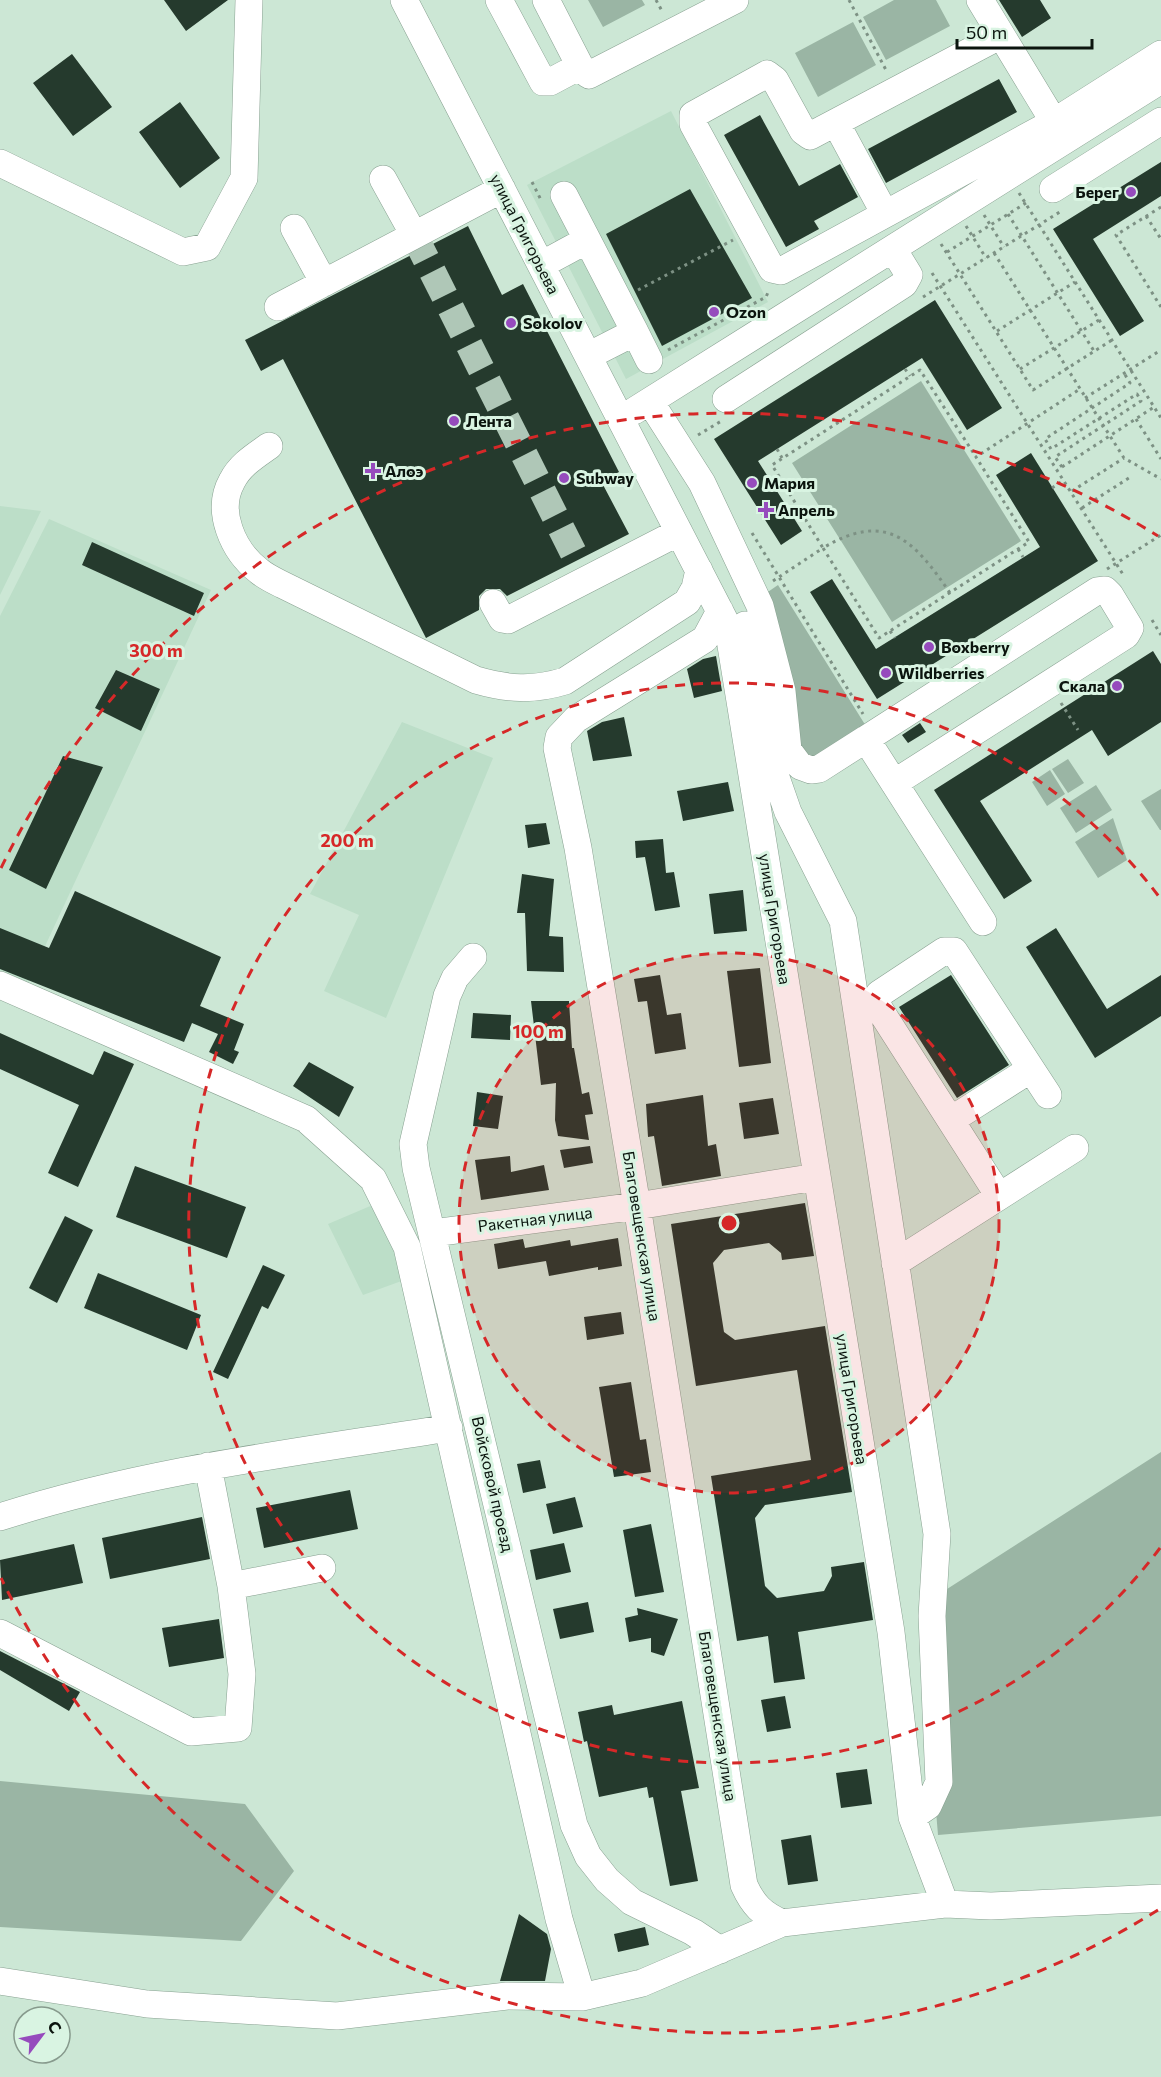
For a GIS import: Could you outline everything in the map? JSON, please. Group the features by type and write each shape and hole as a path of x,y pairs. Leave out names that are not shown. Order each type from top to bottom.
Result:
{"street":[{"path":"0,163 183,252 207,246 244,178 249,0"},
{"name":"улица Григорьева","path":"404,0 728,627 891,1632 912,1817 945,1904"},
{"path":"500,0 543,82 550,82 580,66"},
{"path":"546,0 585,74 593,74 735,0"},
{"path":"980,0 1054,122"},
{"path":"1001,35 813,135 805,135 775,80 767,74 696,112 692,119 769,265 776,271 885,214 1054,122 1161,54"},
{"path":"620,418 651,403 1161,80"},
{"path":"1058,199 1161,121"},
{"path":"836,123 885,214"},
{"path":"383,179 414,235"},
{"path":"278,308 324,283 369,268 414,235 501,189"},
{"path":"564,195 649,360"},
{"path":"294,228 324,283"},
{"path":"541,265 587,240"},
{"path":"726,399 904,284 909,274 893,249"},
{"path":"588,357 635,332"},
{"path":"651,403 702,483 760,606 782,691 788,750 800,766 811,770 819,769 1097,591 1106,590 1110,595 1130,628 1126,635 894,783"},
{"path":"269,446 245,463 231,481 224,505 228,529 240,549 258,571 476,680 505,689 548,687 565,681 687,602 702,577 724,594 742,616 747,631 772,766 788,812 843,921 937,1534 932,1616 939,1782 928,1806 912,1817"},
{"path":"493,603 502,619 508,620 582,570 679,532"},
{"name":"Благовещенская улица","path":"720,611 705,639 576,720 560,737 557,748 578,848 638,1206 744,1885 753,1904 765,1915 782,1923"},
{"path":"866,739 982,922"},
{"path":"999,1196 880,1010 877,1003 879,994 944,951 954,951 1048,1095"},
{"name":"Войсковой проезд","path":"473,957 455,978 447,996 414,1133 416,1168 574,1825 588,1856 607,1880 632,1902 693,1932 720,1950"},
{"path":"0,985 306,1119 373,1179 407,1247 559,1919 582,1997"},
{"path":"951,1120 1031,1069"},
{"path":"895,1263 1075,1148"},
{"name":"Ракетная улица","path":"433,1233 638,1206 816,1177"},
{"path":"0,1516 63,1497 208,1466 449,1428"},
{"path":"0,1633 191,1732 238,1728 242,1674 231,1586 208,1466"},
{"path":"231,1586 322,1568"},
{"path":"0,1981 147,2004 337,2016 507,1996 582,1997 642,1983 782,1923 945,1904 991,1906 1161,1898"}],"path":[{"path":"656,0 662,11"},
{"path":"849,0 897,90"},
{"path":"1009,176 1161,418"},
{"path":"1048,219 1058,199"},
{"path":"947,252 1026,203"},
{"path":"1160,304 1116,235 1161,207"},
{"path":"983,213 1004,247"},
{"path":"1008,214 1094,351"},
{"path":"1146,216 1161,239"},
{"path":"965,225 986,258"},
{"path":"618,300 736,238"},
{"path":"940,241 1033,390 1112,340"},
{"path":"994,253 1124,459 1161,479"},
{"path":"930,270 1028,423 1060,468"},
{"path":"997,332 1075,282"},
{"path":"649,360 766,297"},
{"path":"1020,369 1099,320"},
{"path":"1085,398 1161,350"},
{"path":"905,369 910,376"},
{"path":"920,370 938,398 1029,542 879,638 772,465 920,370"},
{"path":"1105,545 1064,480 1055,457 1141,401 1137,394 1051,449 1045,439 1130,383 1124,373"},
{"path":"976,457 1080,389"},
{"path":"938,398 945,394"},
{"path":"1060,468 1154,407"},
{"path":"1136,419 1161,459"},
{"path":"694,438 707,430"},
{"path":"777,449 783,458"},
{"path":"1071,491 1124,459"},
{"path":"1082,508 1132,476"},
{"path":"1052,488 1064,480"},
{"path":"1012,515 1018,511"},
{"path":"749,527 851,694"},
{"path":"794,567 846,534 862,530 889,534 900,538 921,554 950,593"},
{"path":"1018,549 1023,557"},
{"path":"890,631 895,638"},
{"path":"1057,698 1078,730"}],"shaded area":[{"path":"588,0 642,0 645,5 603,27"},
{"path":"894,0 936,0 950,26 886,60 863,17"},
{"path":"853,22 876,65 818,97 795,53"},
{"path":"671,111 768,302 626,379 527,185"},
{"path":"921,381 1021,541 892,622 792,463"},
{"path":"0,506 41,511 0,595"},
{"path":"49,519 211,590 26,987 0,975 0,616"},
{"path":"778,585 869,731 819,764 794,753 762,596"},
{"path":"402,722 493,758 386,1018 324,991 359,915 310,894"},
{"path":"1068,759 1084,783 1068,793 1052,769"},
{"path":"1050,770 1065,794 1047,806 1032,782"},
{"path":"1096,785 1112,810 1076,833 1060,808"},
{"path":"1161,789 1161,830 1160,830 1141,801"},
{"path":"1113,818 1127,860 1098,878 1075,842"},
{"path":"375,1204 407,1279 363,1295 328,1224"},
{"path":"1161,1452 1161,1816 938,1835 919,1607"},
{"path":"0,1781 245,1804 294,1871 241,1941 0,1927"}],"building":[{"path":"164,0 228,0 186,31"},
{"path":"999,0 1040,0 1051,18 1022,37"},
{"path":"72,54 112,107 73,136 33,83"},
{"path":"999,79 1017,112 886,183 868,149"},
{"path":"180,102 220,158 180,188 139,132"},
{"path":"760,115 799,186 840,164 858,197 814,221 819,229 786,247 724,135"},
{"path":"1161,162 1161,196 1093,239 1144,321 1120,336 1053,229"},
{"path":"690,189 752,298 662,346 606,234"},
{"name":"Лента","path":"468,226 502,295 523,284 619,472 601,481 629,534 507,596 500,589 486,589 479,596 479,610 426,638 283,359 261,371 245,340"},
{"path":"935,300 1002,408 967,430 922,358 758,461 802,531 781,545 714,439"},
{"path":"1031,453 1098,561 877,699 810,592 832,579 876,649 1040,547 996,475"},
{"path":"92,542 204,593 194,616 82,565"},
{"path":"1153,651 1161,664 1161,722 1108,756 1092,730 980,801 1032,881 1004,899 934,790"},
{"path":"716,656 722,691 694,698 687,669 703,659"},
{"path":"116,670 160,689 141,731 95,708"},
{"path":"624,717 632,756 593,761 587,731 602,722"},
{"path":"920,723 926,732 908,743 902,735"},
{"path":"63,756 103,767 46,889 9,870"},
{"path":"728,782 734,811 683,821 677,791"},
{"path":"546,823 550,844 528,848 525,825"},
{"path":"663,839 666,873 674,872 680,907 655,911 645,857 636,858 635,841"},
{"path":"522,874 554,879 549,936 563,937 564,972 527,971 525,913 517,913"},
{"path":"743,890 747,931 714,934 709,894"},
{"path":"75,891 221,957 200,1006 244,1024 234,1050 239,1052 233,1064 209,1052 218,1034 192,1023 184,1042 0,969 0,928 49,948"},
{"path":"1056,928 1107,1009 1161,975 1161,1016 1095,1058 1026,947"},
{"path":"760,968 771,1063 739,1067 727,971"},
{"path":"660,975 667,1015 681,1013 686,1049 655,1054 647,1001 638,1002 634,979"},
{"path":"951,975 1009,1065 957,1098 899,1007"},
{"path":"531,1001 569,1001 572,1048 574,1048 582,1094 589,1092 593,1114 585,1115 589,1140 558,1136 555,1120 556,1083 541,1085"},
{"path":"473,1013 511,1015 510,1040 471,1038"},
{"path":"0,1033 93,1075 104,1051 134,1064 78,1187 48,1173 79,1105 0,1069"},
{"path":"309,1062 354,1087 339,1117 293,1086"},
{"path":"477,1092 503,1096 498,1129 473,1126"},
{"path":"703,1095 708,1146 716,1144 721,1176 662,1186 654,1136 648,1137 646,1104"},
{"path":"773,1098 779,1134 744,1139 739,1103"},
{"path":"590,1146 593,1163 564,1168 560,1150"},
{"path":"510,1156 511,1172 544,1165 549,1190 481,1200 475,1160"},
{"path":"135,1166 246,1207 227,1258 116,1217"},
{"path":"805,1203 814,1256 782,1260 781,1253 769,1243 724,1250 713,1263 724,1332 735,1340 825,1326 852,1492 765,1505 755,1518 765,1586 777,1598 824,1591 832,1576 831,1567 864,1562 873,1620 798,1632 805,1679 774,1683 768,1636 737,1641 711,1476 811,1460 797,1370 696,1386 671,1224"},
{"path":"65,1216 93,1230 57,1303 29,1288"},
{"path":"618,1238 622,1266 598,1270 598,1267 549,1276 546,1261 498,1269 494,1244 523,1239 525,1248 570,1240 571,1246"},
{"path":"263,1265 285,1275 268,1309 262,1306 228,1379 213,1372"},
{"path":"98,1273 201,1315 187,1350 84,1308"},
{"path":"621,1312 624,1334 587,1340 584,1317"},
{"path":"631,1382 640,1440 646,1439 651,1472 614,1477 599,1387"},
{"path":"540,1460 546,1488 523,1493 517,1464"},
{"path":"350,1490 358,1529 264,1548 256,1508"},
{"path":"575,1497 583,1527 553,1534 546,1504"},
{"path":"202,1517 210,1559 110,1579 102,1538"},
{"path":"651,1524 664,1592 635,1597 623,1530"},
{"path":"564,1543 571,1572 536,1580 530,1550"},
{"path":"74,1544 83,1583 2,1600 0,1560"},
{"path":"588,1602 594,1632 560,1639 553,1609"},
{"path":"637,1608 678,1619 664,1656 651,1652 651,1638 629,1642 625,1618 638,1615"},
{"path":"219,1619 224,1658 169,1667 162,1628"},
{"path":"0,1651 80,1692 69,1711 0,1670"},
{"path":"785,1696 791,1728 767,1732 761,1700"},
{"path":"682,1701 699,1788 681,1791 698,1881 670,1886 653,1797 649,1798 647,1787 599,1797 578,1712 612,1705 614,1715"},
{"path":"867,1769 872,1804 841,1808 836,1773"},
{"path":"811,1835 818,1881 788,1885 781,1840"},
{"path":"519,1914 547,1934 551,1949 545,1981 500,1981"},
{"path":"645,1927 649,1945 618,1952 614,1934"}],"tunnel":[{"path":"414,235 577,560"}],"place":[{"name":"Берег","path":"1131,192"},
{"name":"Ozon","path":"714,312"},
{"name":"Sokolov","path":"511,323"},
{"name":"Лента","path":"454,421"},
{"name":"Алоэ","path":"373,471"},
{"name":"Subway","path":"564,478"},
{"name":"Мария","path":"752,483"},
{"name":"Апрель","path":"766,510"},
{"name":"Boxberry","path":"929,647"},
{"name":"Wildberries","path":"886,673"},
{"name":"Скала","path":"1117,686"}]}
